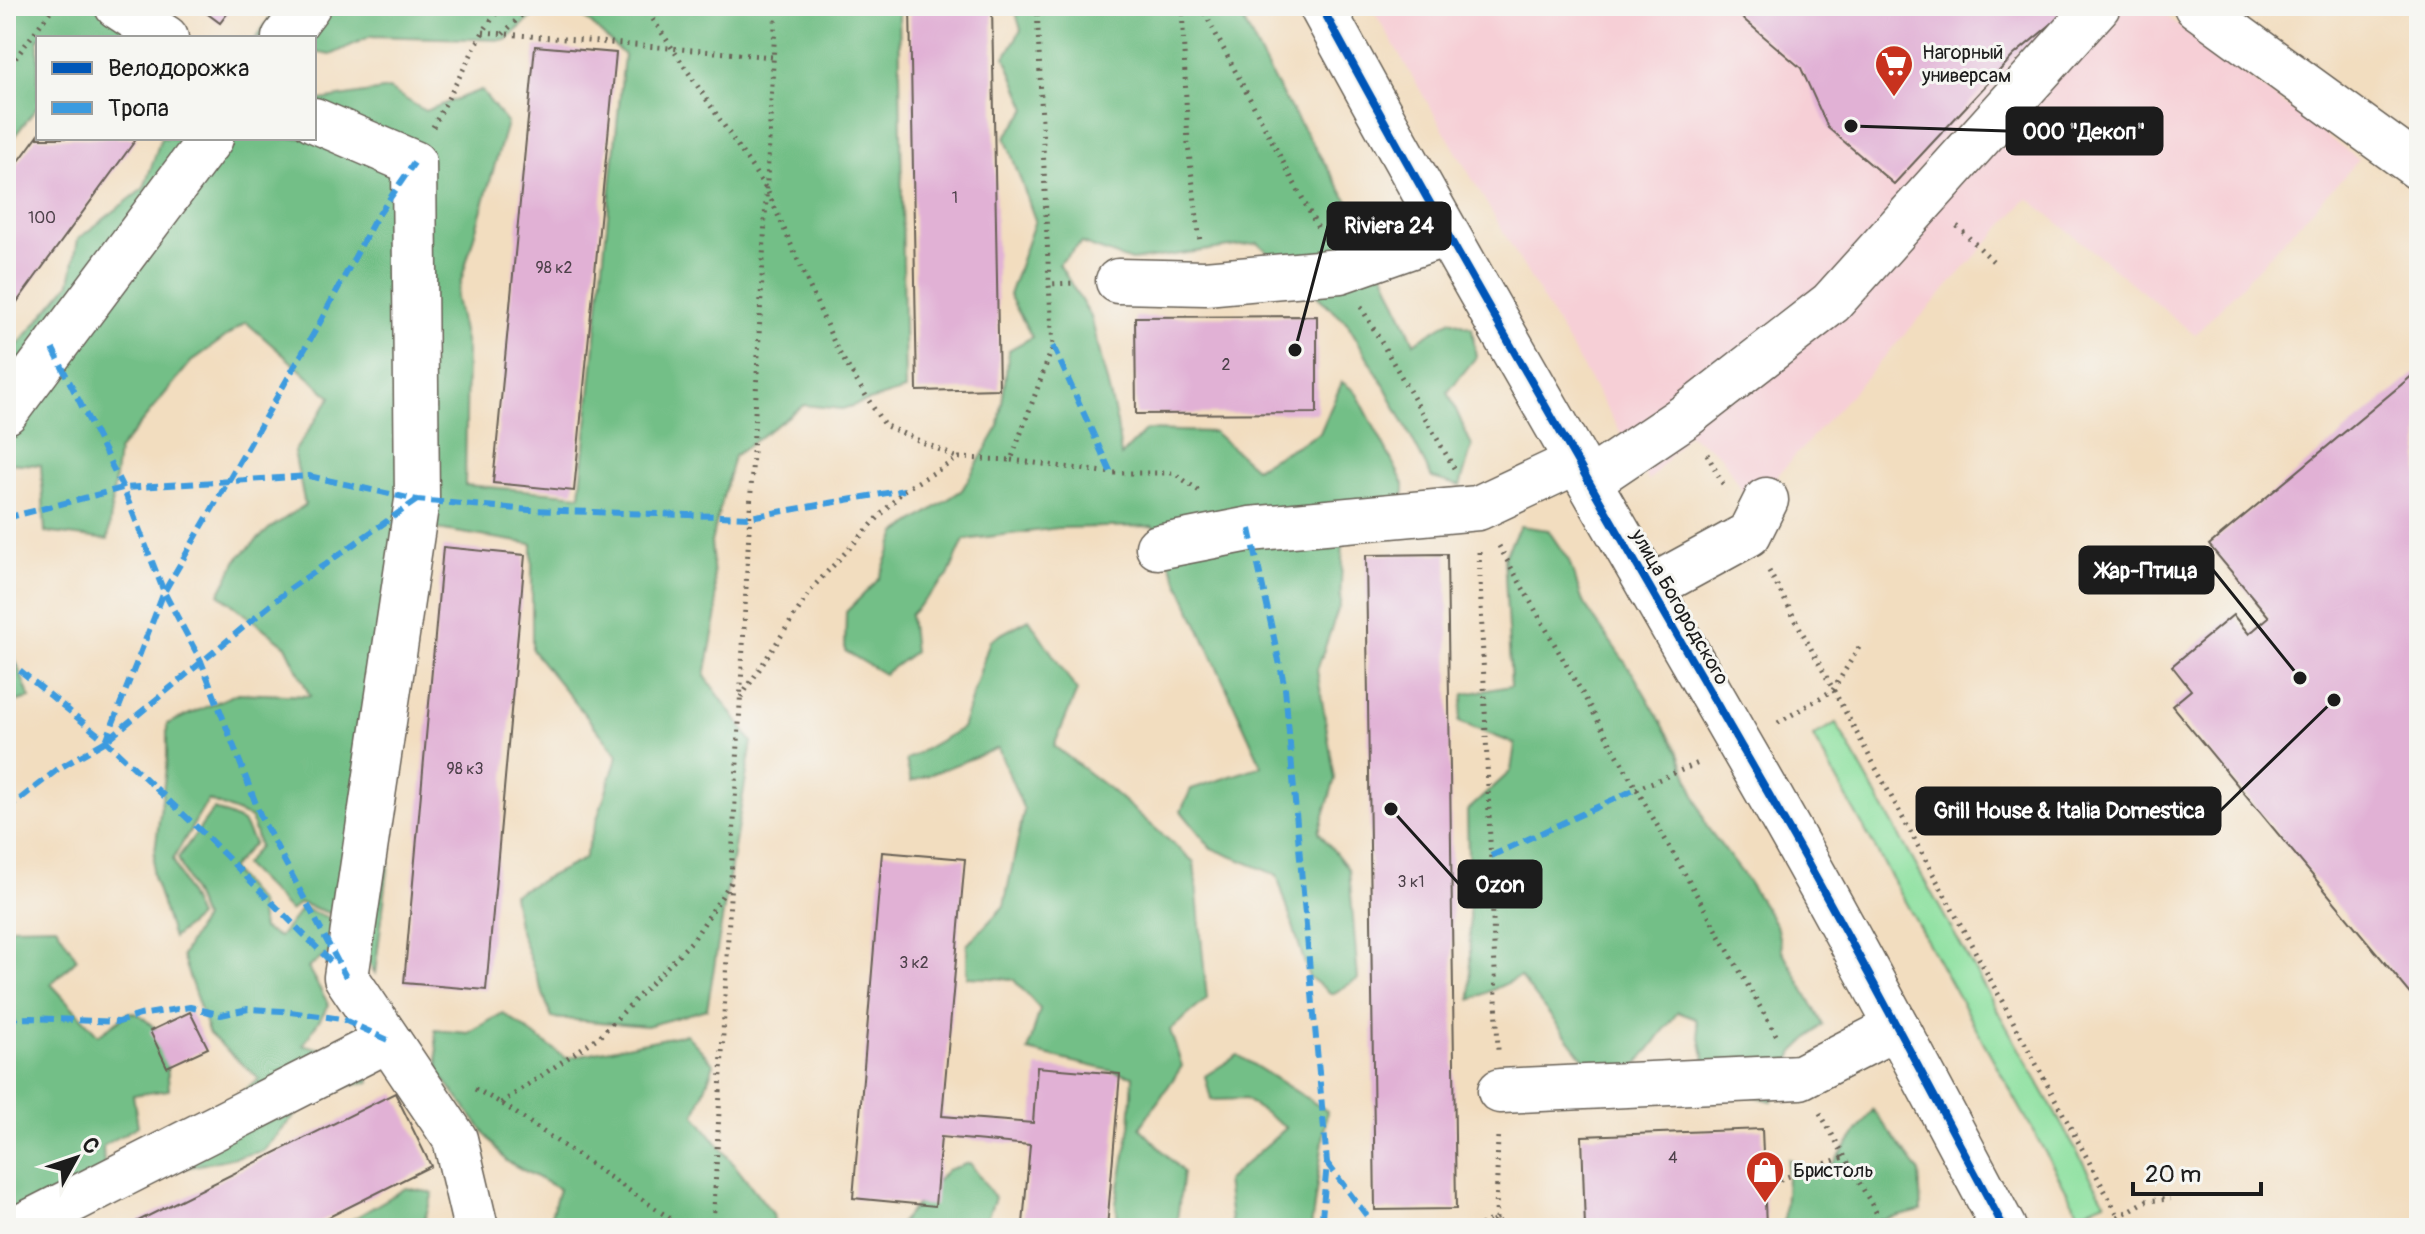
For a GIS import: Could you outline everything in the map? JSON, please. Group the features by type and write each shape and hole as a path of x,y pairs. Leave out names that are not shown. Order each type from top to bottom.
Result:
{"street":[{"path":"117,6 163,36"},
{"path":"286,36 308,6"},
{"name":"улица Богородского","path":"1321,6 1446,234 1741,745 2004,1228"},
{"path":"1158,547 1250,529 1478,508 1582,472 1687,415 1831,303 2098,6"},
{"path":"2196,6 2419,168"},
{"path":"316,121 414,163 417,500 346,977 455,1139 476,1228"},
{"path":"6,412 210,140"},
{"path":"1118,281 1205,283 1340,271 1446,234"},
{"path":"1650,588 1757,517"},
{"path":"1500,1091 1800,1077 1897,1027"},
{"path":"18,1228 388,1040"}],"path":[{"path":"6,71 54,6"},
{"path":"414,163 483,32 501,6"},
{"path":"503,34 530,6"},
{"path":"644,6 767,190 837,349 884,425 959,458 1011,460 1111,473 1174,473 1250,529"},
{"path":"713,1228 776,6"},
{"path":"1011,460 1053,346 1037,6"},
{"path":"1182,6 1188,145 1205,283"},
{"path":"1201,6 1340,271 1478,508 1885,1228"},
{"path":"483,32 773,57"},
{"path":"1927,197 1996,264"},
{"path":"1049,284 1118,281"},
{"path":"1687,415 1757,517 2125,1228"},
{"path":"741,698 814,586 904,490 959,458"},
{"path":"1478,508 1500,1091 1496,1218 1488,1228"},
{"path":"501,1103 600,1036 693,940 732,881"},
{"path":"463,1082 501,1103 684,1228"},
{"path":"1764,1181 1781,1179 1844,1157"},
{"path":"2118,1217 2146,1201 2170,1199"},
{"path":"1473,1228 1496,1218"},
{"path":"1496,1218 1505,1228"}],"shaded area":[{"path":"1371,6 2153,6 2359,160 2195,335 2028,198 1750,506 1721,455 1688,434 1649,481"}],"green space":[{"path":"15,6 94,6 135,36 36,36 36,109 6,147 6,13"},
{"path":"278,6 544,6 506,40 371,36 331,55 316,52 316,36 257,36"},
{"path":"572,6 899,6 905,390 842,409 804,405 734,456 711,542 717,613 705,676 752,742 707,1009 647,1026 552,1018 518,926 513,894 584,859 618,755 532,650 532,544 424,527 400,775 375,973 340,917 300,903 290,911 244,865 259,846 251,818 208,800 173,859 198,917 173,938 152,873 167,761 167,724 238,693 310,696 286,646 219,594 238,558 269,529 305,505 294,452 331,397 246,322 191,362 118,451 108,540 45,532 41,465 6,463 6,359 70,283 78,239 144,188 160,140 316,140 316,101 389,89 425,111 481,90 507,123 456,298 467,351 465,485 580,495 624,55"},
{"path":"1014,6 1236,6 1275,83 1364,227 1414,343 1451,320 1472,328 1476,357 1448,392 1472,446 1460,486 1432,478 1384,385 1347,323 1258,243 1131,261 1081,243 1059,264 1091,317 1117,423 1121,456 1146,430 1214,432 1255,468 1320,433 1342,382 1356,392 1404,484 1404,527 1343,540 1340,604 1317,670 1335,779 1319,832 1349,870 1358,979 1332,994 1309,977 1277,875 1211,848 1181,811 1191,789 1262,766 1153,526 1058,528 964,540 948,576 910,615 914,652 884,674 845,651 846,612 879,579 897,533 962,490 999,426 1009,350 1032,337 1009,295 1035,220 1005,137 1027,109 1005,57 1021,30"},
{"path":"1520,526 1548,530 1569,561 1584,604 1634,675 1679,753 1707,827 1776,925 1782,950 1823,1024 1794,1052 1772,1101 1710,1084 1696,1019 1678,1012 1635,1068 1588,1064 1520,977 1471,1000 1467,811 1511,771 1515,744 1459,722 1464,694 1511,686 1504,557"},
{"path":"1029,619 1077,691 1054,746 1111,790 1194,862 1207,999 1170,1030 1182,1066 1140,1128 1183,1172 1176,1228 1119,1228 1116,1203 1130,1127 1133,1076 1028,1051 1040,1009 1013,979 967,977 967,945 1004,906 1024,810 998,748 911,782 906,760 962,728 990,640"},
{"path":"6,636 30,698 6,704"},
{"path":"1836,723 2105,1202 2079,1213 1813,737"},
{"path":"214,809 243,822 254,843 230,869 259,903 262,929 279,937 302,908 337,921 337,947 308,968 329,1005 303,1045 361,1057 370,1082 316,1092 263,1151 181,1169 182,1136 259,1079 209,1034 182,956 203,918 178,858"},
{"path":"56,926 77,959 51,984 98,1035 130,1012 140,1015 165,1037 169,1090 133,1095 138,1126 103,1146 106,1206 6,1228 6,951 11,927"},
{"path":"503,1013 566,1058 686,1034 714,1064 695,1115 773,1214 775,1228 547,1228 559,1189 506,1161 439,1073 435,1030 468,1033"},
{"path":"1238,1055 1327,1111 1311,1228 1232,1228 1226,1181 1286,1128 1245,1099 1211,1100 1205,1076"},
{"path":"1873,1110 1919,1171 1921,1211 1849,1228 1784,1228 1788,1159 1823,1177"},
{"path":"970,1163 995,1198 983,1228 896,1228 947,1170"},
{"path":"406,1188 433,1193 422,1228 338,1228"}],"building":[{"path":"197,6 233,6 220,23"},
{"path":"910,6 992,6 999,389 917,391"},
{"name":"Нагорный универсам","path":"1728,6 2073,6 2014,55 1894,184 1828,128 1801,68"},
{"path":"535,46 616,53 574,491 493,483"},
{"path":"36,138 136,140 6,317 6,179"},
{"path":"1317,316 1317,413 1136,414 1135,317"},
{"path":"2419,370 2419,1004 2172,706 2191,690 2172,666 2233,615 2249,634 2269,617 2209,545"},
{"path":"443,547 525,555 486,990 404,983"},
{"path":"1447,554 1456,1209 1375,1210 1366,555"},
{"path":"882,852 965,859 942,1116 1033,1123 1037,1067 1120,1074 1107,1228 1023,1224 1030,1145 941,1137 935,1206 853,1198"},
{"path":"190,1012 208,1048 167,1067 150,1031"},
{"path":"395,1093 431,1166 307,1228 124,1228"},
{"path":"1762,1129 1766,1226 1585,1228 1582,1136"}],"marked path":[{"path":"106,741 164,592 318,326 373,223 414,163"},
{"path":"1053,346 1111,473"},
{"path":"53,349 123,488 164,592 201,661 261,817 346,977"},
{"path":"6,518 123,488 309,476 417,500 530,510 750,517 904,490"},
{"path":"6,810 58,769 106,741 291,588 417,500"},
{"path":"1250,529 1285,688 1327,1163 1321,1228"},
{"path":"6,659 106,741 333,964"},
{"path":"1491,856 1636,789"},
{"path":"6,1019 119,1022 140,1015 190,1007 221,1015 248,1009 342,1019 388,1040"},
{"path":"1327,1163 1376,1228"}],"cycle path":[{"path":"1321,6 1476,285 1809,865 2004,1228"}],"place":[{"name":"Нагорный универсам","path":"1894,98"},
{"name":"ООО \"Декоп\"","path":"1851,126"},
{"name":"Riviera 24","path":"1295,350"},
{"name":"Жар-Птица","path":"2300,678"},
{"name":"Grill House & Italia Domestica","path":"2334,700"},
{"name":"Ozon","path":"1391,809"},
{"name":"Бристоль","path":"1765,1204"}]}
